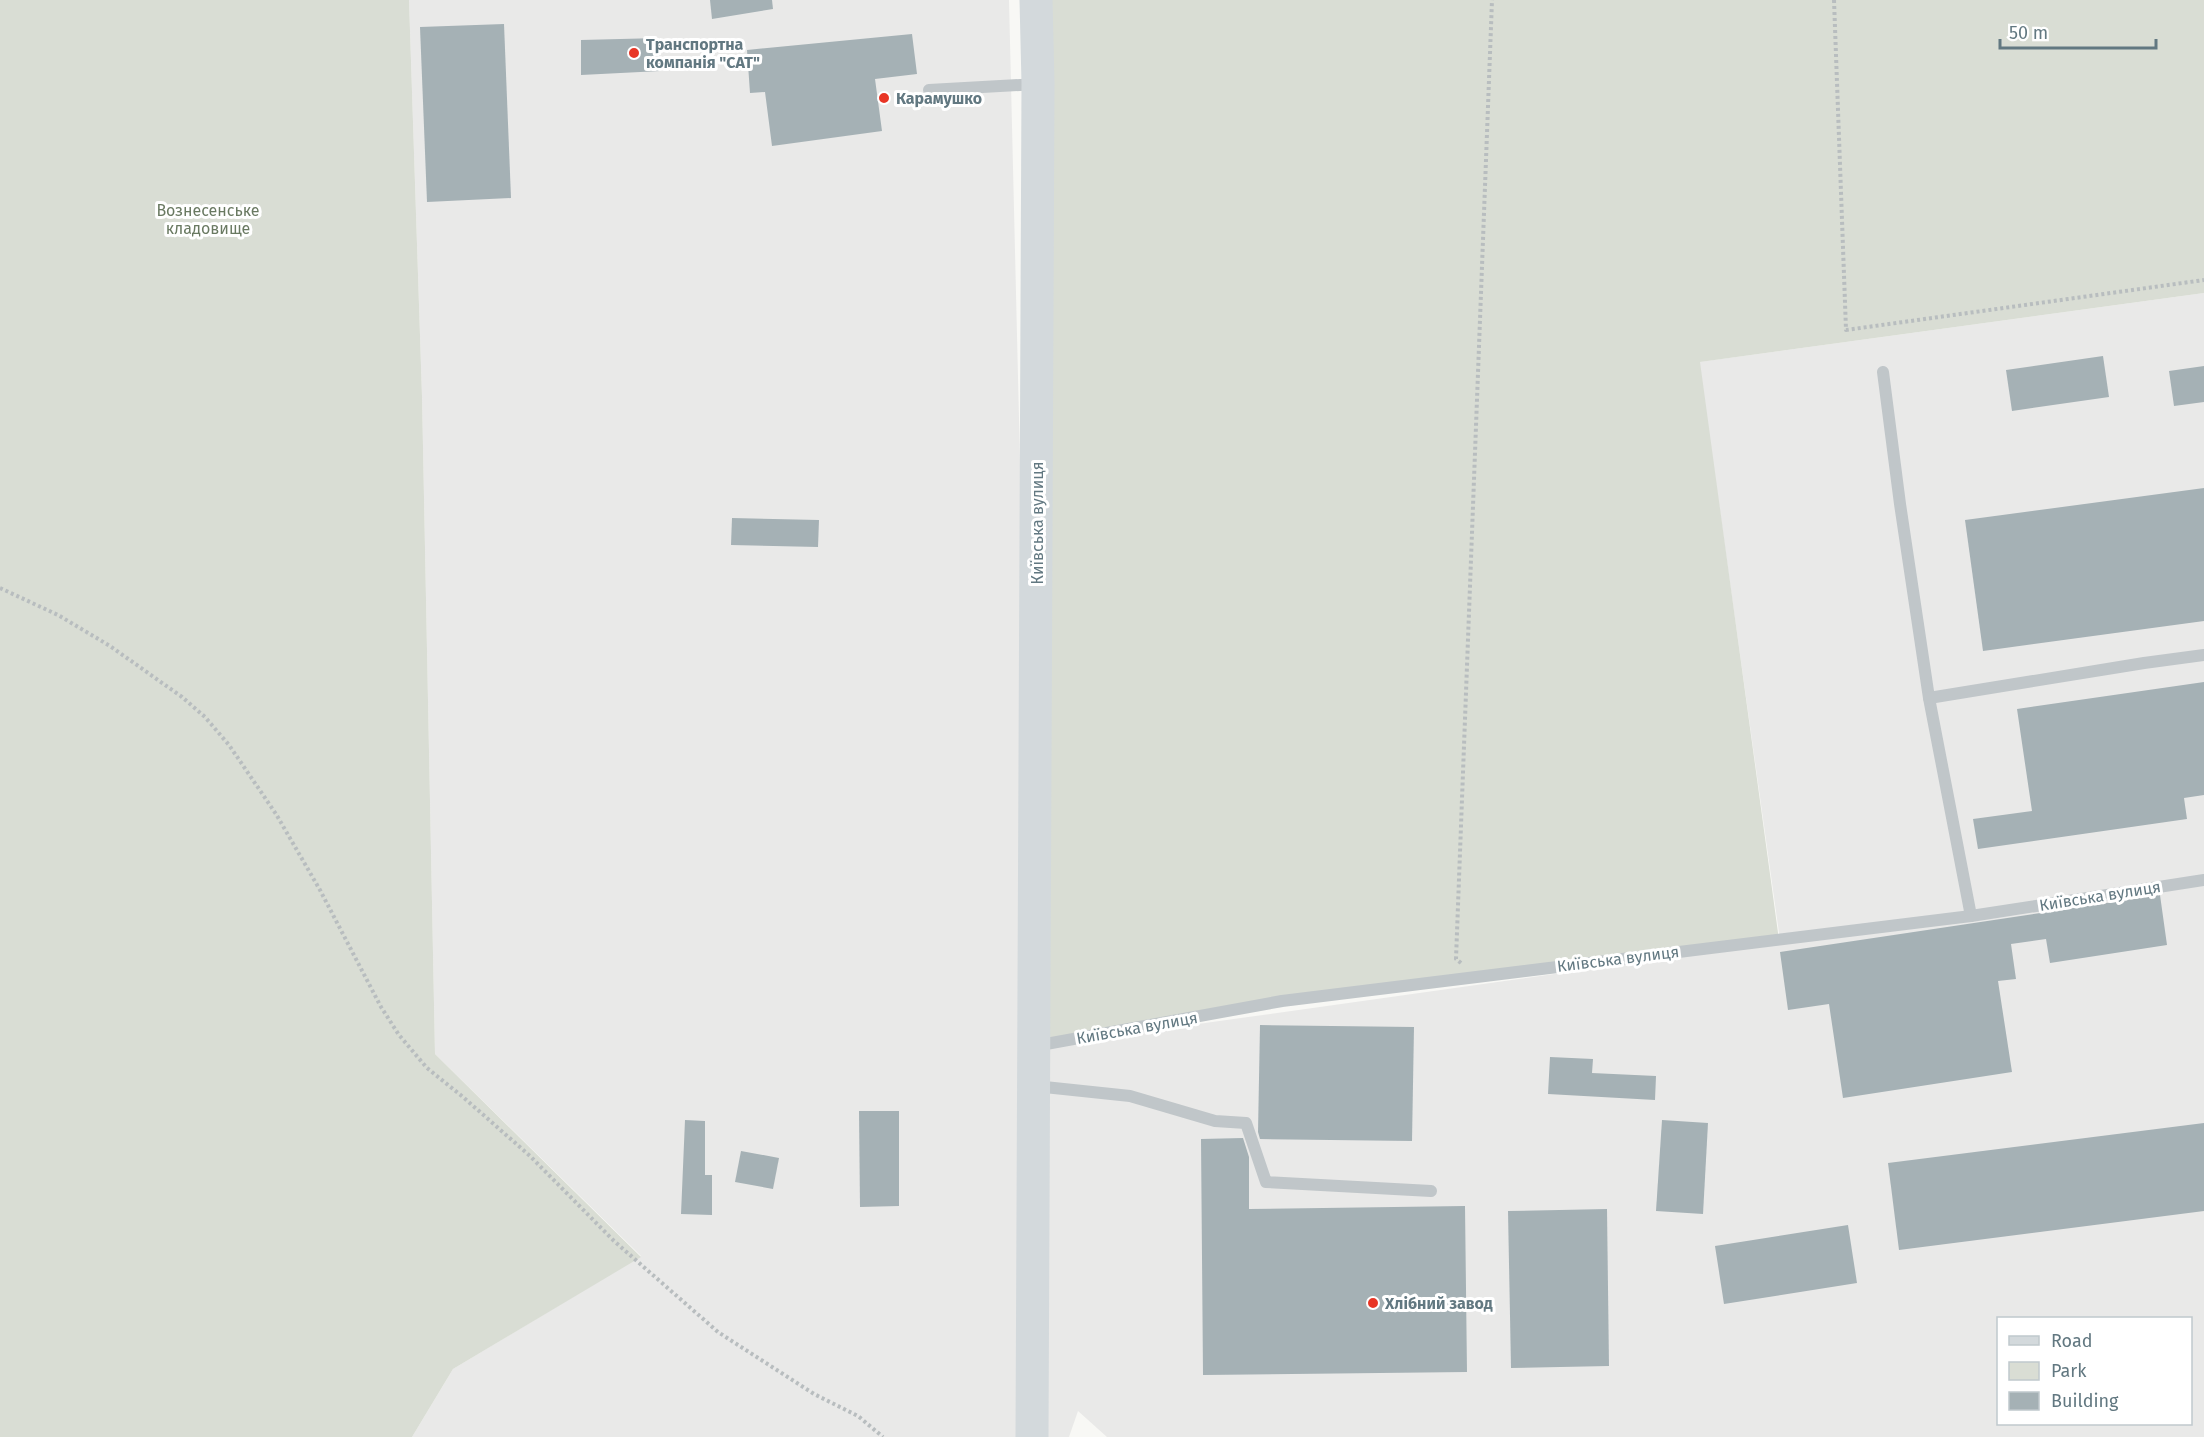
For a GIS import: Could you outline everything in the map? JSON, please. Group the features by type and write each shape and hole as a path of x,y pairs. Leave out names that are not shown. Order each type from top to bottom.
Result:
{"main road":[{"name":"Київська вулиця","path":"1032,1437 1038,83 1036,0"}],"lane":[{"path":"929,90 1038,83"},
{"path":"1883,372 1899,504 1929,698 1971,916"},
{"path":"1929,698 2204,655"},
{"name":"Київська вулиця","path":"1034,1047 1282,1001 1971,916 2204,880"},
{"path":"1034,1086 1130,1096 1215,1120 1246,1123 1266,1182 1431,1191"}],"path":[{"path":"1486,976 1456,959 1492,0"},
{"path":"1834,0 1846,330 2204,280"},
{"path":"0,588 58,615 110,646 182,697 205,717 229,745 276,814 320,890 381,1007 399,1035 427,1068 530,1156 614,1241 718,1332 814,1394 858,1416 883,1437"}],"shaded area":[{"path":"409,0 1009,0 1034,1047 2204,883 2204,1437 1107,1437 1078,1411 1069,1437 412,1437 453,1369 641,1256 435,1054 422,396"},
{"path":"2204,293 2204,878 1780,940 1699,362"}],"green space":[{"name":"Вознесенське кладовище","path":"0,0 409,0 422,396 435,1054 641,1257 453,1369 412,1437 0,1437"},
{"path":"1036,0 2204,0 2204,293 1700,362 1779,940 1282,1001 1034,1047"}],"building":[{"path":"710,0 772,0 773,9 712,19"},
{"path":"504,24 511,198 427,202 420,27"},
{"path":"912,34 917,74 875,79 882,131 772,146 765,92 750,93 747,50"},
{"path":"660,38 660,71 581,75 581,40"},
{"path":"2103,356 2109,397 2012,411 2006,370"},
{"path":"2204,366 2204,402 2174,406 2169,371"},
{"path":"2204,488 2204,621 1983,651 1965,520"},
{"path":"732,518 819,520 818,547 731,545"},
{"path":"2204,682 2204,795 2184,798 2187,819 1978,849 1973,819 2032,811 2017,709"},
{"path":"2160,895 2167,945 2050,963 2046,939 2011,944 2016,979 1998,981 2012,1072 1843,1098 1829,1004 1788,1010 1780,952"},
{"path":"1260,1025 1414,1027 1412,1141 1260,1139 1258,1132"},
{"path":"1550,1057 1593,1059 1592,1073 1656,1076 1655,1100 1548,1094"},
{"path":"859,1111 899,1111 899,1206 860,1207"},
{"path":"685,1120 705,1121 705,1175 712,1175 712,1215 681,1214"},
{"path":"1662,1120 1708,1123 1703,1214 1656,1211"},
{"path":"2204,1123 2204,1211 1899,1250 1888,1163"},
{"path":"1243,1138 1249,1157 1249,1209 1465,1206 1467,1372 1203,1375 1201,1139"},
{"path":"741,1151 779,1158 773,1189 735,1182"},
{"path":"1607,1209 1609,1366 1511,1368 1508,1211"},
{"path":"1848,1225 1857,1283 1724,1304 1715,1246"}],"place":[{"name":"Транспортна компанія \"САТ\"","path":"634,53"},
{"name":"Карамушко","path":"884,98"},
{"name":"Хлібний завод","path":"1373,1303"}]}
